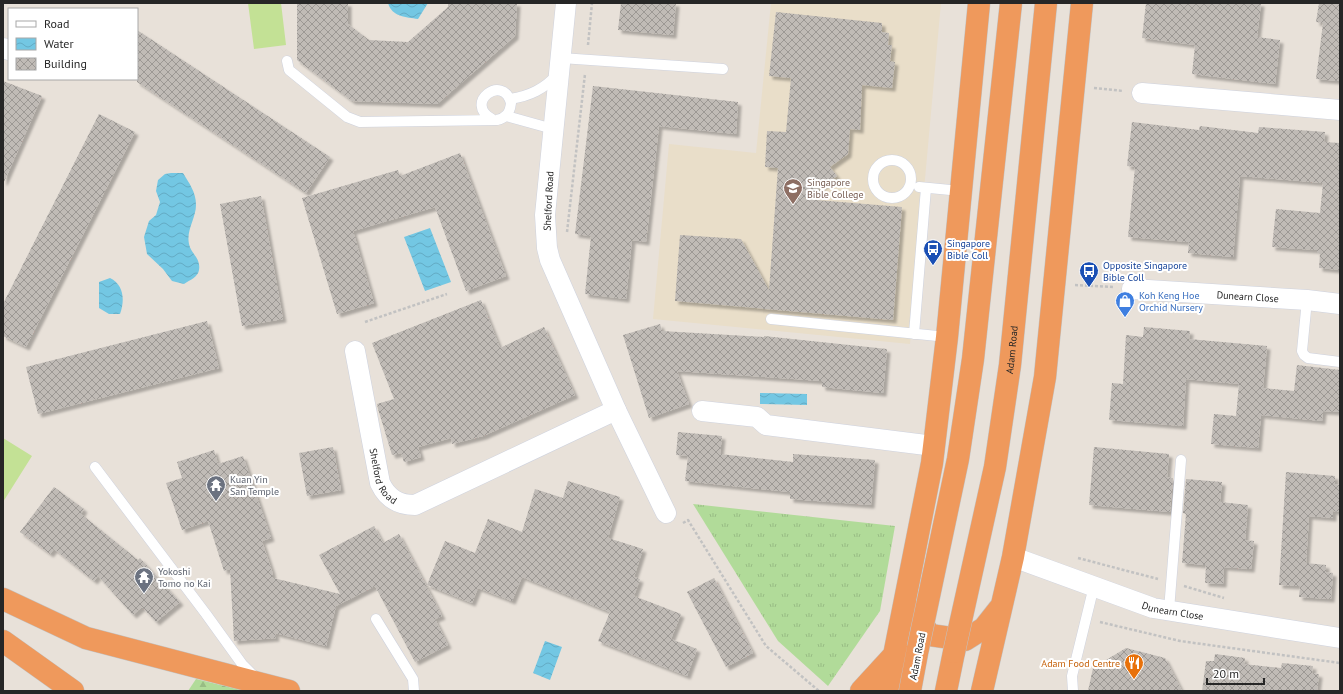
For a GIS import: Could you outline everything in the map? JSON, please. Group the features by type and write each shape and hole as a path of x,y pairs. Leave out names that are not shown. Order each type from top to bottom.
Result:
{"highway":[{"path":"887,691 896,652 927,445 947,337 979,3"},
{"name":"Adam Road","path":"910,691 958,459 974,351 1011,3"},
{"name":"Adam Road","path":"946,691 996,467 1010,365 1046,3"},
{"path":"996,691 984,681 1013,557 1045,377 1082,3"},
{"path":"907,586 912,609 930,634 965,640 984,628 1001,607"},
{"path":"3,599 86,638 289,691"},
{"path":"3,641 73,691"},
{"path":"861,691 896,652"}],"street":[{"name":"Shelford Road","path":"566,3 546,215 547,248 550,260 616,410 666,512"},
{"path":"1142,93 1340,110"},
{"name":"Dunearn Close","path":"1132,288 1307,300 1340,304"},
{"name":"Shelford Road","path":"355,351 380,483 384,491 390,497 397,502 406,505 415,505 616,410"},
{"path":"702,410 757,418 766,425 927,445"},
{"name":"Dunearn Close","path":"1013,557 1153,608 1340,638"}],"lane":[{"path":"510,99 526,96 536,92 560,65 586,60 723,69"},
{"path":"287,61 289,70 347,117 354,120 497,120 506,116 511,108 510,99 506,93 494,90 487,93 483,98 482,110 486,116 492,119"},
{"path":"506,116 553,129"},
{"path":"911,186 961,191"},
{"path":"914,334 926,188"},
{"path":"1307,300 1302,351 1304,355 1308,358 1340,362"},
{"path":"771,319 947,337"},
{"path":"1169,610 1181,460"},
{"path":"95,467 242,664 264,685"},
{"path":"1073,691 1072,676 1094,586"},
{"path":"376,619 413,679 414,691"}],"path":[{"path":"567,236 592,3"},
{"path":"1090,88 1142,93"},
{"path":"1071,284 1132,288"},
{"path":"365,322 447,294"},
{"path":"666,512 673,528 688,520 766,646 819,691"},
{"path":"1086,619 1180,641 1340,663"}],"shaded area":[{"name":"Singapore Bible College","path":"771,3 941,3 910,344 653,319 669,144 756,153"}],"green space":[{"path":"248,3 281,3 286,45 254,49"},
{"path":"3,438 32,456 3,502"},
{"path":"693,504 895,526 880,611 828,686 778,641"},
{"path":"196,679 245,691 188,691"}],"water":[{"path":"388,3 428,3 418,19 396,14 390,8"},
{"path":"183,173 192,188 196,200 196,210 188,239 190,247 199,262 199,270 191,280 184,284 172,281 163,269 147,254 144,237 149,221 156,215 160,202 156,191 158,180 165,174"},
{"path":"430,228 451,282 425,291 404,237"},
{"path":"110,278 115,281 121,289 123,303 120,314 109,314 99,308 99,282"},
{"path":"760,393 807,394 807,405 760,404"},
{"path":"545,641 562,647 550,680 533,673"}],"building":[{"path":"297,3 348,3 348,24 369,40 408,42 448,7 448,3 517,3 515,36 437,104 352,101 297,60"},
{"path":"621,3 676,3 673,35 618,30"},
{"path":"1146,3 1261,3 1257,37 1280,40 1275,84 1192,74 1195,45 1142,38"},
{"path":"1319,3 1340,3 1340,81 1316,79 1323,23 1316,22"},
{"path":"776,12 882,23 882,32 889,33 888,45 892,45 890,61 895,62 892,88 862,85 860,130 850,129 848,154 830,167 837,176 804,199 902,207 893,320 675,301 680,235 741,239 769,290 778,168 765,167 767,131 786,132 791,78 769,76"},
{"path":"138,31 330,157 306,193 137,82"},
{"path":"3,81 42,96 4,182 3,182"},
{"path":"593,86 738,102 736,134 659,126 646,242 632,240 626,299 585,294 591,236 575,234"},
{"path":"99,114 135,132 26,347 3,336 3,304"},
{"path":"1132,122 1199,130 1200,126 1258,133 1259,127 1325,132 1324,142 1340,143 1340,270 1319,268 1320,254 1317,253 1317,250 1272,247 1276,209 1320,213 1323,183 1240,176 1233,257 1188,253 1189,242 1128,237 1135,167 1127,166"},
{"path":"460,153 506,276 466,291 435,207 353,231 374,303 337,314 302,198 398,170 400,176"},
{"path":"261,196 283,319 242,326 220,204"},
{"path":"481,300 500,348 544,327 575,395 483,436 452,444 451,438 418,447 421,457 404,462 401,453 392,455 378,409 377,404 394,399 372,343"},
{"path":"207,321 219,368 38,414 26,367"},
{"path":"660,324 662,331 764,336 887,349 883,393 822,387 822,381 677,371 689,404 649,418 623,335"},
{"path":"1144,327 1190,331 1189,339 1267,346 1263,388 1294,391 1297,365 1340,370 1340,412 1323,411 1322,421 1261,415 1258,448 1211,444 1214,414 1236,416 1239,384 1186,379 1183,426 1109,420 1112,383 1123,384 1126,335 1143,337"},
{"path":"678,432 722,436 720,454 793,462 793,454 875,460 871,505 790,499 790,492 685,481 688,456 676,455"},
{"name":"Kuan Yin San Temple","path":"333,447 341,490 307,496 299,453"},
{"path":"1094,447 1169,454 1167,477 1173,478 1170,512 1089,505"},
{"path":"214,450 218,464 243,456 271,538 262,541 273,578 340,594 319,555 374,526 383,543 399,534 442,616 435,619 448,645 415,662 375,586 336,606 326,646 275,633 276,638 234,641 230,569 224,571 208,521 182,530 166,483 182,478 177,462"},
{"path":"1286,472 1335,476 1335,484 1340,485 1340,512 1333,511 1333,518 1309,516 1306,563 1326,565 1326,572 1333,573 1331,599 1299,597 1300,586 1279,585"},
{"path":"1186,479 1222,482 1220,502 1248,505 1245,540 1254,541 1251,569 1224,567 1223,584 1205,583 1206,565 1182,563 1186,514 1183,513"},
{"path":"568,481 620,497 608,538 643,549 634,577 640,579 634,596 681,614 671,639 697,649 687,676 598,641 610,612 522,577 512,601 478,588 472,603 427,585 445,541 475,553 488,519 522,532 535,489 563,498"},
{"path":"54,487 84,509 81,514 138,560 140,558 180,602 156,622 142,607 133,615 98,576 94,581 54,549 50,554 20,532"},
{"path":"714,578 753,653 726,667 687,592"},
{"name":"Adam Food Centre","path":"1126,648 1165,658 1182,691 1088,691 1093,668"},
{"path":"1215,654 1245,658 1244,664 1281,668 1282,663 1313,666 1312,673 1319,674 1317,691 1202,691 1206,661 1214,661"}],"place":[{"name":"Singapore Bible College","path":"793,205"},
{"name":"Singapore Bible Coll","path":"933,266"},
{"name":"Opposite Singapore Bible Coll","path":"1089,288"},
{"name":"Koh Keng Hoe Orchid Nursery","path":"1125,318"},
{"name":"Kuan Yin San Temple","path":"216,502"},
{"name":"Yokoshi Tomo no Kai","path":"144,594"},
{"name":"Adam Food Centre","path":"1134,680"}]}
